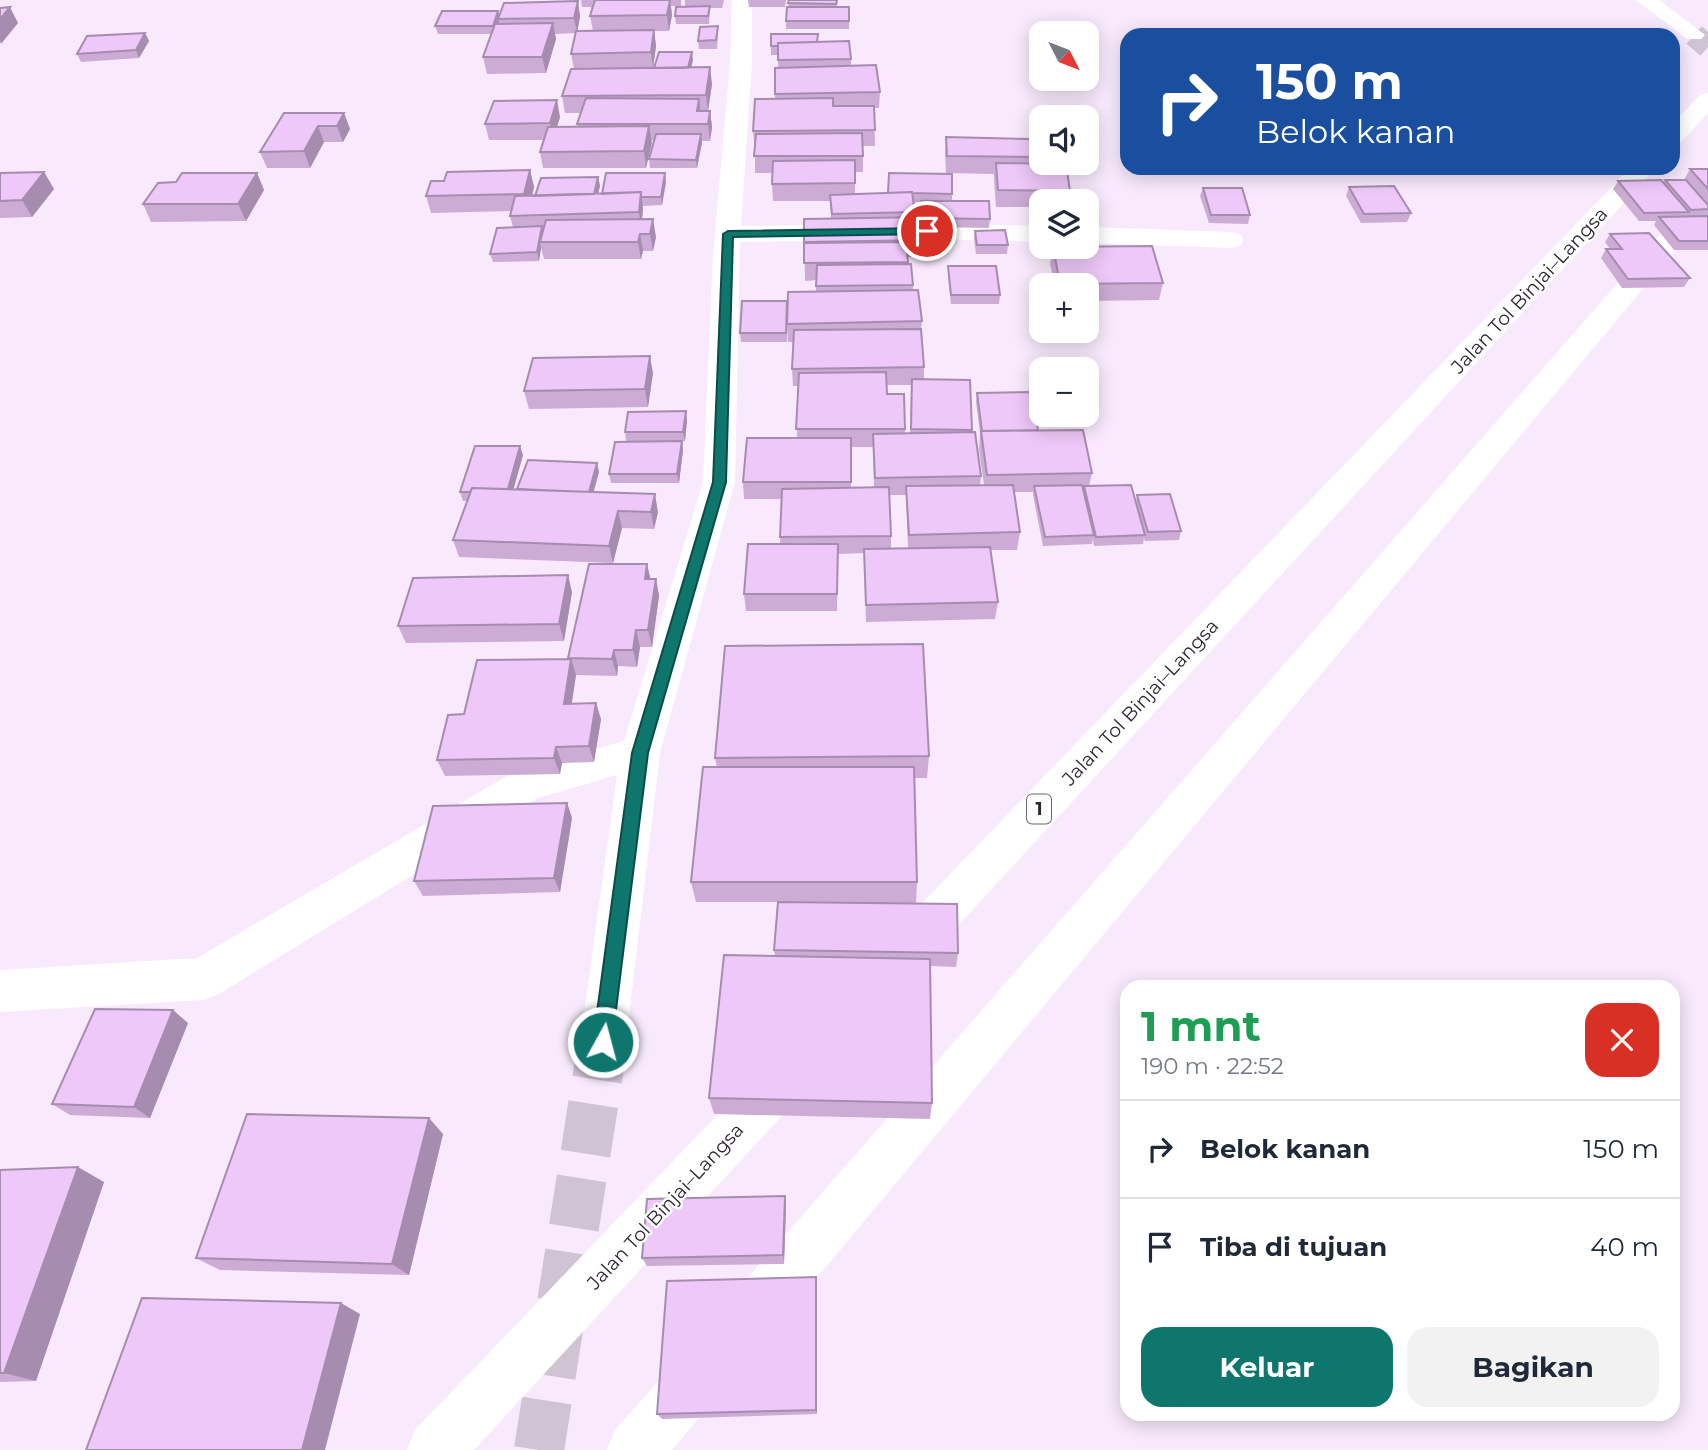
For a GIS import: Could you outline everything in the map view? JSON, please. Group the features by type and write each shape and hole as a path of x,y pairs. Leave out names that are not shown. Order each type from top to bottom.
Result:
{"main road":[{"path":"603,1042 640,753 719,482 728,234 741,63 742,0"},
{"path":"1646,0 1694,35"},
{"path":"1680,130 1708,100"},
{"name":"Jalan Tol Binjai–Langsa","path":"886,972 1637,175"},
{"path":"635,1450 1708,195"},
{"path":"728,234 927,231 1029,234"},
{"path":"1099,235 1231,240"},
{"path":"0,991 204,979 526,785 640,753"},
{"name":"Jalan Tol Binjai–Langsa","path":"435,1450 809,1053"}],"building":[{"path":"595,0 670,0 667,15 590,16"},
{"path":"789,0 837,0 836,4 788,3"},
{"path":"578,1 574,18 498,19 504,3"},
{"path":"710,6 708,16 675,16 676,7"},
{"path":"10,7 0,19 0,8"},
{"path":"787,7 849,7 849,21 786,21"},
{"path":"442,11 498,11 493,26 435,26"},
{"path":"553,23 542,57 483,57 495,24"},
{"path":"718,26 716,40 698,41 700,27"},
{"path":"654,30 651,52 571,54 576,31"},
{"path":"145,33 136,50 77,54 87,36"},
{"path":"771,34 818,34 817,42 778,43 778,46 771,46"},
{"path":"849,41 851,59 778,60 778,43"},
{"path":"659,52 692,52 688,68 654,68"},
{"path":"876,65 880,92 775,94 775,68"},
{"path":"710,67 706,95 562,96 571,69"},
{"path":"586,98 699,99 697,111 710,111 708,124 577,124"},
{"path":"833,98 833,106 874,106 875,130 753,131 755,99"},
{"path":"557,100 550,123 485,124 494,101"},
{"path":"284,113 344,113 337,126 318,126 304,151 260,152"},
{"path":"649,126 644,151 540,152 548,127"},
{"path":"862,133 863,156 754,156 756,134"},
{"path":"656,134 701,134 696,160 649,159"},
{"path":"946,137 1029,139 1029,157 947,156"},
{"path":"855,160 855,183 772,184 773,161"},
{"path":"996,163 1029,163 1029,175 1068,175 1070,189 1029,190 998,190"},
{"path":"1690,169 1708,169 1708,189"},
{"path":"530,170 524,194 426,196 431,181 444,181 447,172"},
{"path":"44,172 22,200 0,201 0,173"},
{"path":"182,173 257,173 238,204 143,204 158,183 176,182"},
{"path":"606,173 665,173 661,197 641,197 641,192 602,194"},
{"path":"889,173 952,174 952,194 888,193"},
{"path":"598,177 594,194 535,196 541,178"},
{"path":"1661,180 1689,212 1644,213 1618,181"},
{"path":"1665,180 1686,180 1708,205 1708,209 1691,210"},
{"path":"1394,186 1411,213 1364,214 1349,187"},
{"path":"1203,188 1242,188 1250,215 1211,215"},
{"path":"641,192 639,212 510,216 515,196"},
{"path":"912,192 915,212 832,214 830,195"},
{"path":"921,201 989,201 990,219 921,217"},
{"path":"1708,216 1708,241 1679,241 1659,217"},
{"path":"927,217 929,240 804,242 804,219"},
{"path":"653,219 650,234 640,234 638,242 540,242 546,220"},
{"path":"542,226 537,252 490,254 497,228"},
{"path":"1005,230 1008,245 977,245 975,231"},
{"path":"1649,233 1690,278 1628,279 1606,249 1622,249 1610,234"},
{"path":"906,242 908,262 804,263 804,243"},
{"path":"1152,246 1163,283 1099,284 1099,273 1058,273 1055,259 1099,259 1099,247"},
{"path":"911,264 913,285 816,286 817,265"},
{"path":"948,266 996,266 1000,295 951,295"},
{"path":"918,290 922,321 787,324 788,292"},
{"path":"742,301 787,301 786,333 740,333"},
{"path":"921,329 924,367 792,369 794,330"},
{"path":"650,356 645,389 524,391 533,358"},
{"path":"886,372 887,394 904,394 905,429 796,429 799,373"},
{"path":"912,379 970,380 972,430 911,429"},
{"path":"1029,392 1029,427 1037,427 1038,430 982,431 977,393"},
{"path":"686,411 683,432 625,432 628,412"},
{"path":"1083,430 1092,473 987,475 981,431"},
{"path":"975,432 981,476 875,478 873,434"},
{"path":"747,438 851,438 851,482 743,482"},
{"path":"682,441 677,474 609,474 615,442"},
{"path":"475,446 520,446 508,489 472,488 470,492 460,492"},
{"path":"528,460 597,463 589,492 517,489"},
{"path":"1013,485 1020,532 909,535 906,486"},
{"path":"1082,485 1094,535 1045,537 1034,486"},
{"path":"1131,485 1145,535 1096,537 1084,486"},
{"path":"889,487 891,536 780,537 782,489"},
{"path":"472,488 655,494 651,512 618,511 609,546 453,540"},
{"path":"1170,494 1181,531 1148,532 1137,495"},
{"path":"748,544 838,544 837,594 744,594"},
{"path":"990,547 998,602 866,605 864,549"},
{"path":"589,564 647,564 645,579 656,579 648,630 636,630 633,650 614,650 612,659 568,658"},
{"path":"568,575 559,624 398,626 413,578"},
{"path":"923,644 929,756 715,758 725,646"},
{"path":"571,659 564,704 596,703 589,746 556,747 554,758 437,760 448,715 464,714 477,660"},
{"path":"703,767 914,767 917,882 691,882"},
{"path":"567,803 554,878 414,881 433,806"},
{"path":"778,902 957,904 958,953 774,950"},
{"path":"724,955 930,959 932,1103 709,1098"},
{"path":"95,1009 173,1010 134,1107 52,1104"},
{"path":"247,1114 429,1118 392,1264 196,1258"},
{"path":"78,1167 4,1373 0,1373 0,1170"},
{"path":"785,1196 783,1255 642,1258 647,1199"},
{"path":"816,1277 816,1410 657,1414 667,1281"},
{"path":"142,1298 341,1303 302,1450 86,1450"}],"tunnel":[{"path":"1694,35 1708,47"},
{"path":"539,1450 603,1042"}],"route":[{"path":"603,1042 640,753 719,482 728,234 927,231"}]}
